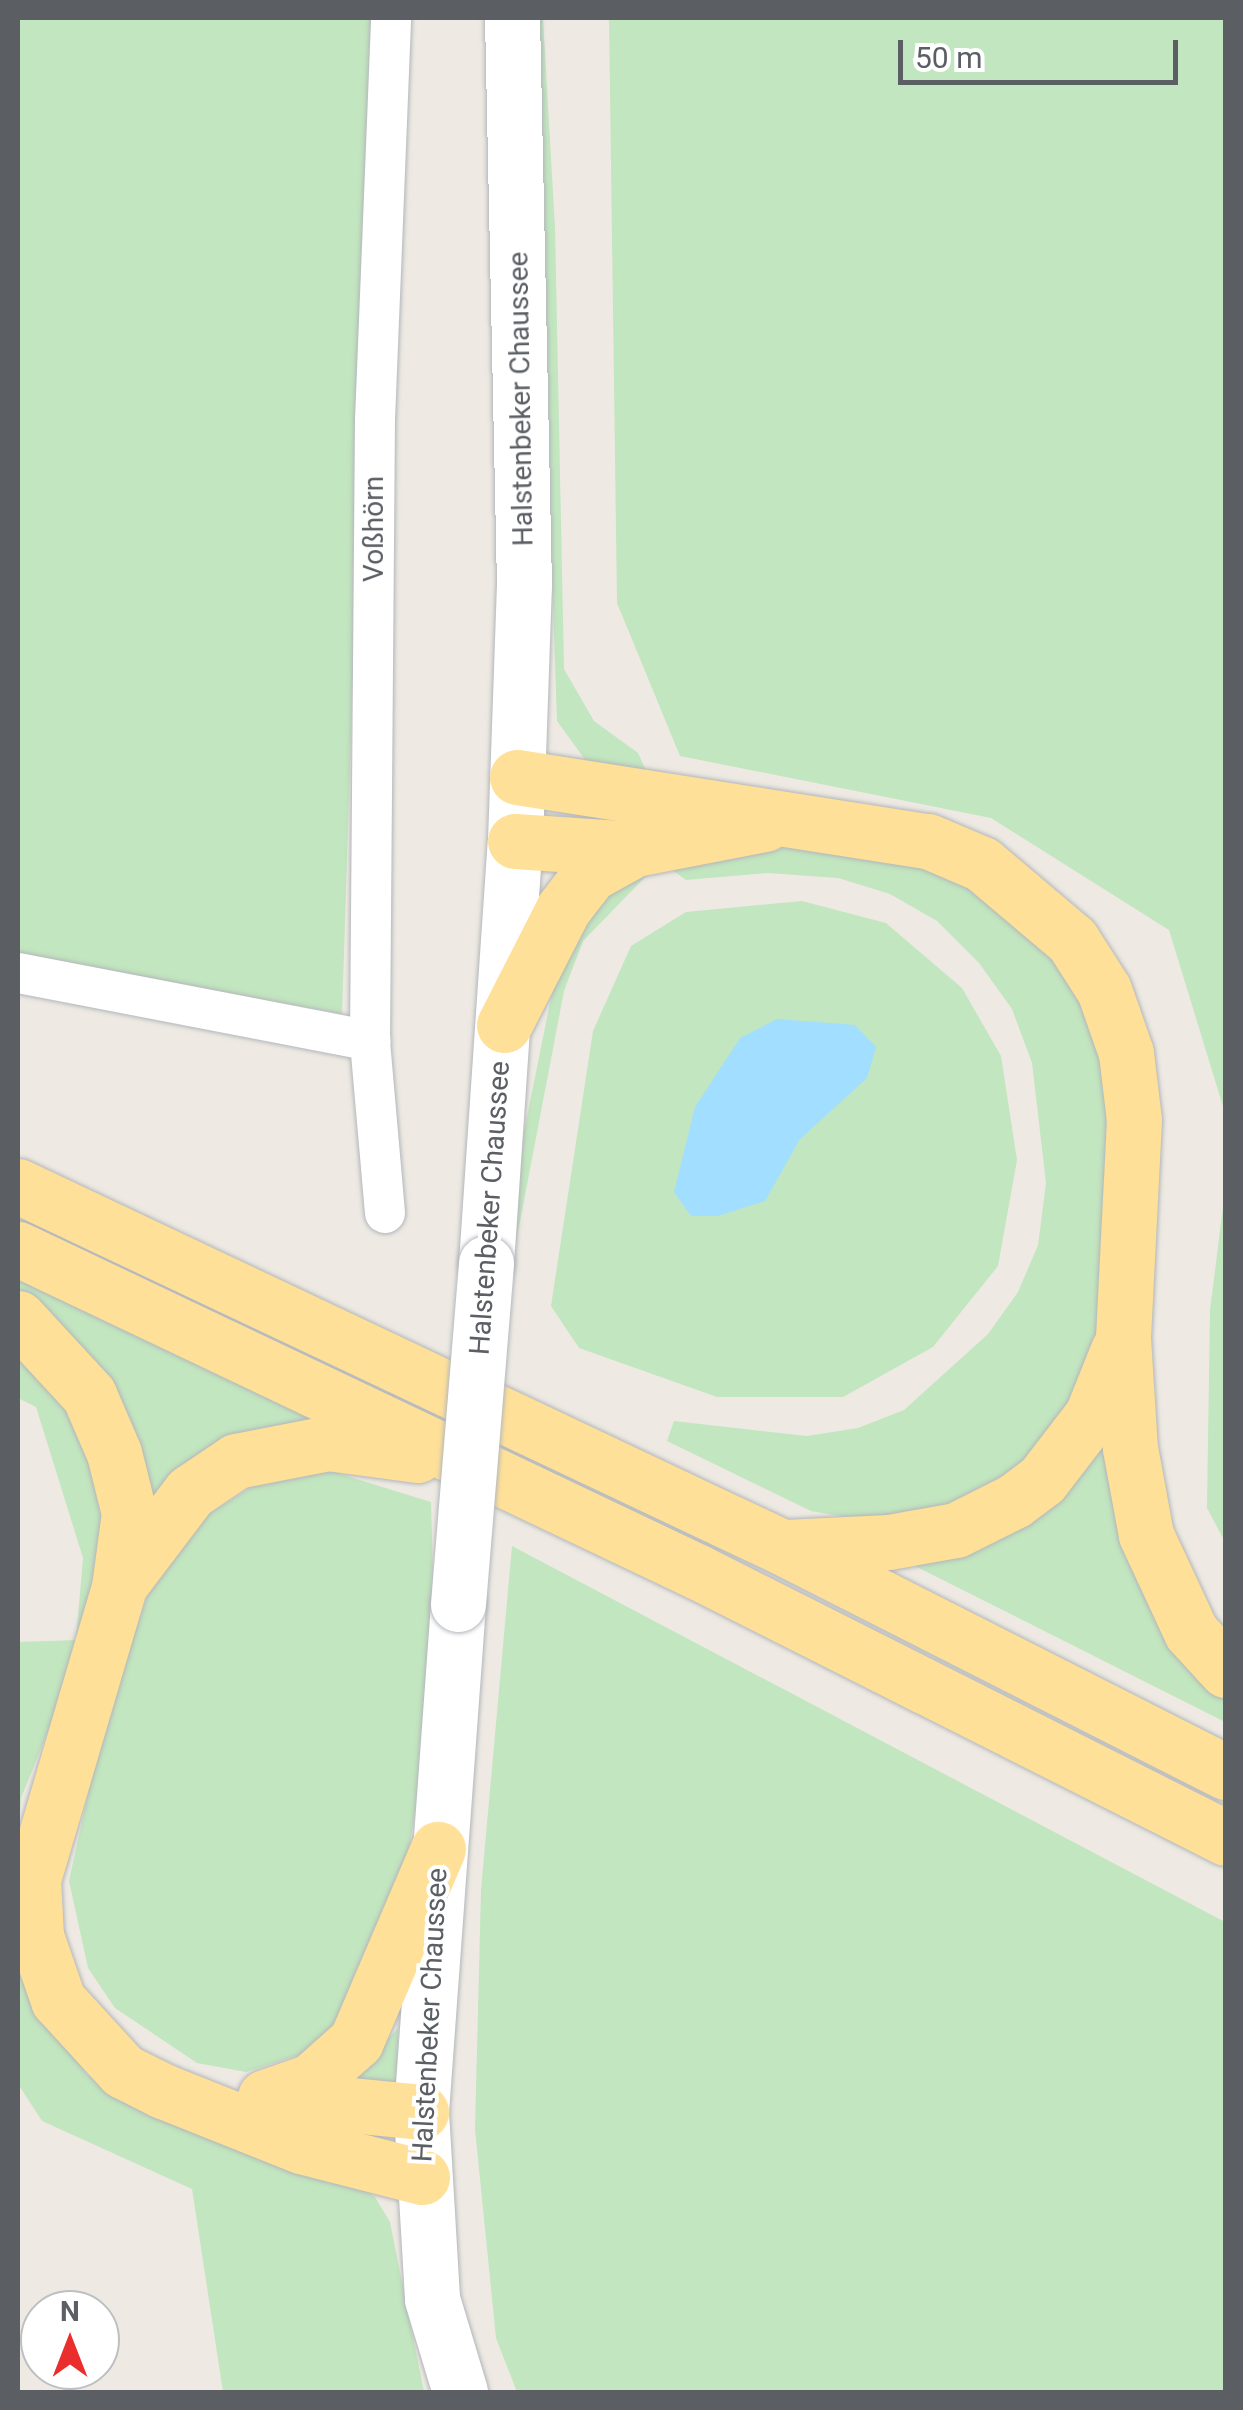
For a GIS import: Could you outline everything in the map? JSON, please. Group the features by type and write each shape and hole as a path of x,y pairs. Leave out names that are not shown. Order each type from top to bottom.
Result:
{"highway":[{"path":"517,778 928,841 982,864 1072,940 1104,990 1126,1053 1134,1120 1123,1338 1130,1448 1146,1534 1192,1632 1226,1670"},
{"path":"515,841 635,849 782,819"},
{"path":"504,1025 562,908 590,874 635,849"},
{"path":"18,1186 782,1547 1226,1772"},
{"path":"18,1249 464,1462 1226,1838"},
{"path":"18,1318 89,1395 114,1452 128,1514 119,1587 37,1854 31,1908 43,1963 72,2022 123,2071 301,2146 422,2177"},
{"path":"782,1547 890,1542 956,1530 1014,1501 1042,1480 1092,1414 1123,1338"},
{"path":"119,1587 190,1492 260,1452 328,1443 464,1462"},
{"path":"265,2096 311,2081 356,2040 438,1848"},
{"path":"163,2091 265,2096 421,2112"}],"main road":[{"name":"Halstenbeker Chaussee","path":"460,2392 432,2299 421,2112 515,841 522,352 512,18"}],"street":[{"name":"Voßhörn","path":"385,1213 370,1041 375,420 391,18"},
{"path":"18,973 370,1041"}],"green space":[{"path":"18,18 374,18 342,1014 18,954"},
{"path":"533,18 543,18 555,228 564,669 594,721 638,753 649,777 586,761 557,721"},
{"path":"609,18 1225,18 1225,1113 1169,930 991,818 680,756 617,603"},
{"path":"751,843 873,849 980,889 1056,959 1081,1002 1098,1051 1106,1104 1106,1291 1093,1361 1076,1405 995,1493 875,1522 811,1511 667,1441 674,1421 807,1436 858,1428 904,1410 988,1334 1018,1292 1038,1245 1046,1183 1032,1063 1012,1009 979,963 937,921 890,894 838,878 768,873 686,880 664,864"},
{"path":"649,873 583,941 564,991 510,1274 520,1151 553,988 568,945 605,889"},
{"path":"802,901 886,923 962,988 1001,1056 1017,1160 998,1266 933,1347 843,1397 717,1397 579,1348 551,1306 593,1031 631,946 686,912"},
{"path":"1225,1191 1225,1542 1207,1508 1210,1310"},
{"path":"18,1273 325,1418 145,1521 53,1317 18,1289"},
{"path":"18,1349 64,1393 101,1467 105,1554 79,1655 21,1798 18,1838 18,1642 76,1640 83,1558 36,1407 18,1398"},
{"path":"1109,1407 1225,1689 1225,1722 901,1559"},
{"path":"334,1472 431,1502 436,1684 408,1856 375,1969 317,2049 246,2072 197,2063 115,2008 88,1968 69,1881 103,1725 154,1576 196,1522 269,1476"},
{"path":"512,1546 1225,1922 1225,2392 517,2392 496,2338 475,2129 481,1890"},
{"path":"18,1938 35,1999 87,2075 150,2115 349,2179 375,2197 390,2222 424,2392 223,2392 192,2189 42,2121 18,2084"},
{"path":"398,2028 397,2085 347,2082"}],"water":[{"path":"777,1019 855,1025 876,1047 867,1078 800,1139 765,1201 718,1216 691,1216 674,1192 695,1107 740,1038"}]}
